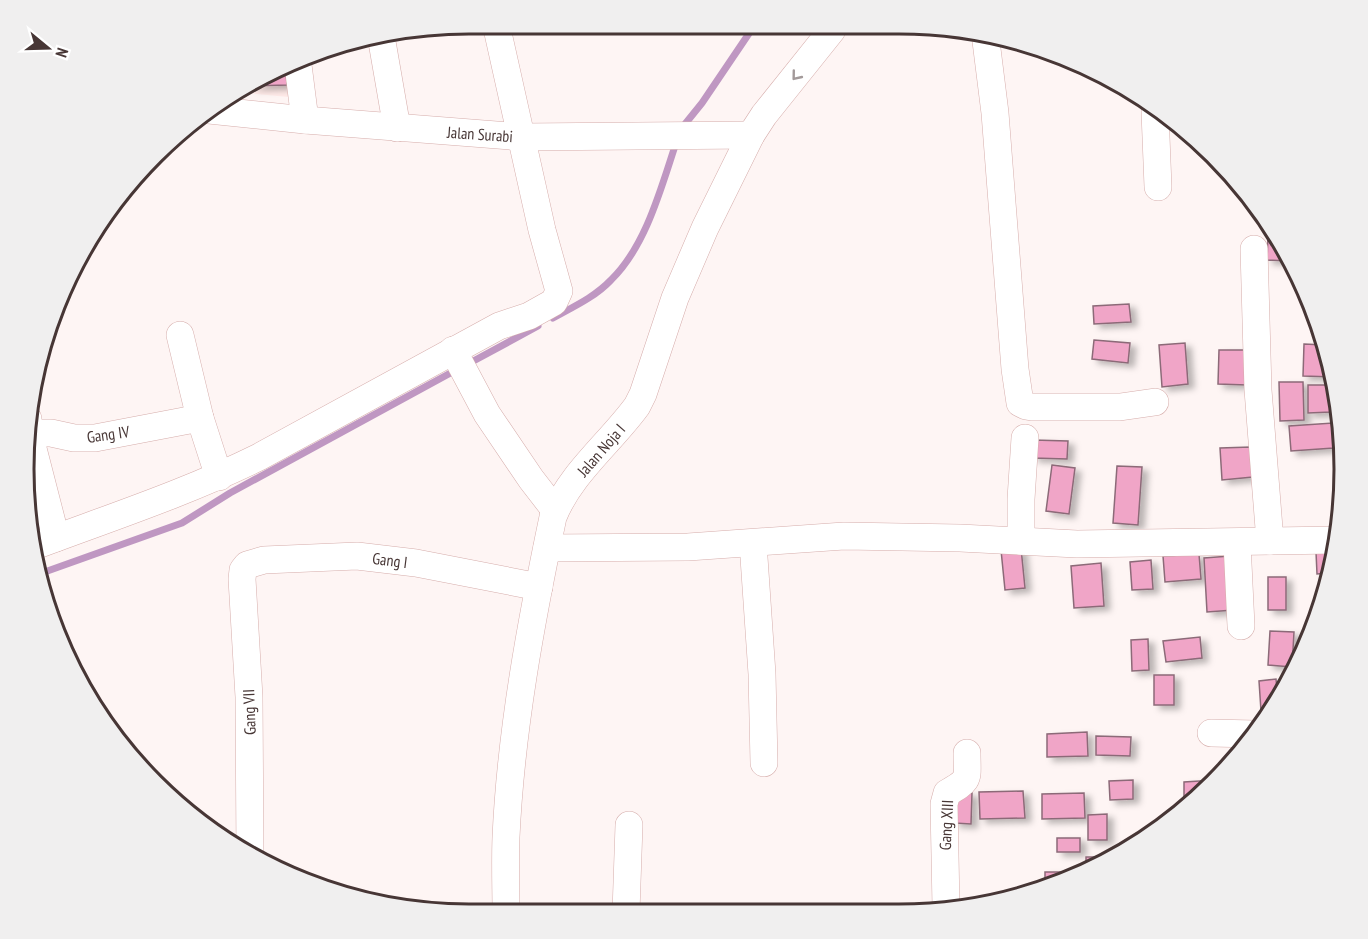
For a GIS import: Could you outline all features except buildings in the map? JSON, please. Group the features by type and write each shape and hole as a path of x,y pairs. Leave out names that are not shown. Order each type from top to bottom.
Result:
{"street":[{"path":"34,469 44,542 219,477 455,354 499,326 529,316 554,302 559,291 542,230 498,34"},
{"name":"Jalan Noja I","path":"506,904 506,839 513,753 539,587 555,510 576,479 637,406 675,298 705,228 751,135 829,34"},
{"path":"382,44 397,128"},
{"path":"986,44 995,113 1011,326 1020,403 1032,407 1120,407 1155,402"},
{"path":"299,70 305,120"},
{"name":"Jalan Surabi","path":"223,111 522,137 751,135"},
{"path":"1155,119 1158,188"},
{"path":"1254,249 1258,390 1270,541"},
{"path":"180,335 200,418 219,477"},
{"path":"455,354 475,392 510,448 555,510"},
{"name":"Gang IV","path":"36,433 95,438 200,418"},
{"path":"1021,541 1025,438"},
{"path":"547,548 676,547 853,536 1077,544 1327,540"},
{"path":"753,543 762,674 764,763"},
{"path":"1237,543 1241,627"},
{"name":"Gang I","path":"243,570 252,563 264,560 357,556 416,563 539,587"},
{"name":"Gang VII","path":"243,570 249,697 249,844"},
{"path":"1210,733 1244,734"},
{"name":"Gang XIII","path":"945,902 944,804 947,793 965,782 967,778 967,753"},
{"path":"626,904 629,825"}],"shaded area":[{"path":"297,70 299,98 251,93"}],"waterway":[{"path":"681,129 702,103 749,34"},
{"path":"553,318 598,292 611,280 634,251 651,216 676,143"},
{"path":"466,365 538,326"},
{"path":"47,571 182,523 230,493 456,370"}]}
